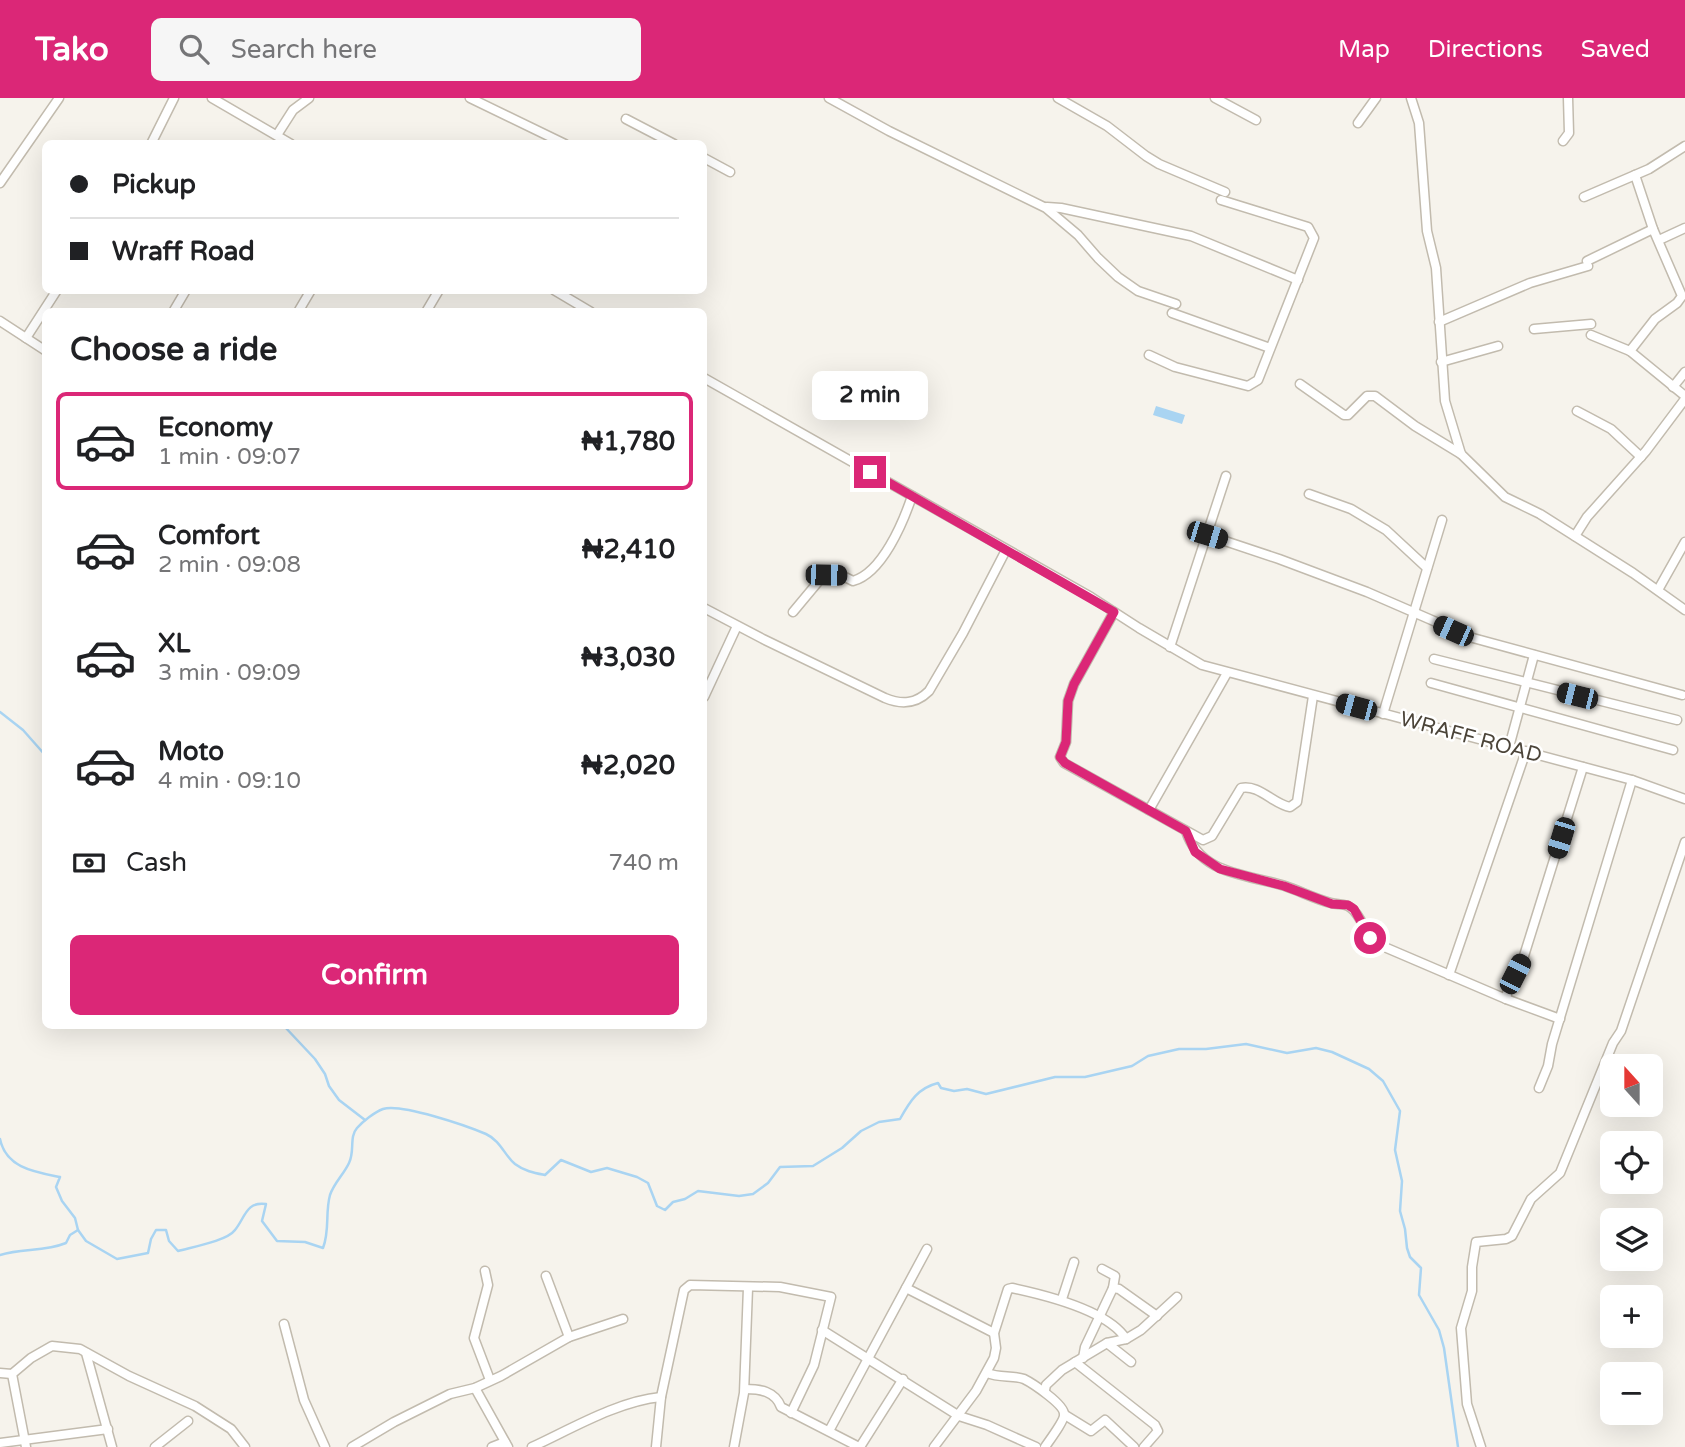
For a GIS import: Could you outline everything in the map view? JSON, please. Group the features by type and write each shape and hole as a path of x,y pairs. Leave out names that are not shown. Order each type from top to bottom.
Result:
{"street":[{"path":"0,183 60,98"},
{"path":"153,140 174,98"},
{"path":"212,98 279,139 293,110 309,98"},
{"path":"470,98 557,140"},
{"path":"829,98 889,131 1044,207 1069,227 1118,277 1138,291 1174,309 1270,348"},
{"path":"1058,98 1107,126 1159,164 1223,196 1307,227 1312,232 1314,238 1258,380 1248,386 1175,367 1149,355"},
{"path":"1215,98 1256,120"},
{"path":"1358,123 1376,98"},
{"path":"1411,98 1419,123 1427,231 1436,268 1446,401 1461,454"},
{"path":"1563,141 1569,134 1568,98"},
{"path":"626,118 667,140"},
{"path":"1584,197 1635,175 1685,146"},
{"path":"707,160 730,172"},
{"path":"1630,351 1655,319 1684,295 1653,229 1635,175"},
{"path":"1044,207 1061,208 1191,236 1298,280"},
{"path":"1658,240 1685,228"},
{"path":"1439,322 1530,283 1588,264 1653,229"},
{"path":"560,294 582,308"},
{"path":"26,338 42,313"},
{"path":"0,321 42,348"},
{"path":"1534,329 1591,324"},
{"path":"1575,536 1587,517 1641,457 1685,398 1630,351 1591,335"},
{"path":"1441,362 1498,346"},
{"path":"1673,387 1685,372"},
{"name":"WRAFF ROAD","path":"707,380 1091,597 1202,665 1632,780 1685,799"},
{"path":"1300,384 1344,415 1348,415 1367,396 1375,396 1415,426 1461,454 1504,497 1541,514 1685,610"},
{"path":"1577,411 1611,429 1641,457"},
{"path":"1170,647 1226,476"},
{"path":"1309,494 1351,509 1386,530 1427,568"},
{"path":"793,612 823,576 843,576 853,581 861,579 876,568 902,524 912,496"},
{"path":"1383,714 1442,520"},
{"path":"1207,535 1346,584 1463,635 1682,695"},
{"path":"1658,590 1685,542"},
{"path":"707,610 885,698 899,703 913,702 929,691 1006,550"},
{"path":"1114,612 1074,684 1068,701 1066,742 1060,757 1065,763 1203,840 1208,839 1241,788 1254,789 1281,805 1290,807 1297,802 1313,696"},
{"path":"707,691 737,626"},
{"path":"1509,747 1534,655"},
{"path":"1434,659 1677,720"},
{"path":"1149,810 1227,673"},
{"path":"1431,683 1673,750"},
{"path":"1449,975 1526,751"},
{"path":"1506,999 1523,959 1583,767"},
{"path":"1539,1088 1548,1066 1632,780"},
{"path":"1186,831 1195,852 1214,865 1332,904 1348,905 1354,909 1366,933 1375,943 1560,1019"},
{"path":"1481,1447 1466,1404 1461,1328 1472,1291 1476,1242 1512,1236 1531,1199 1560,1173 1613,1043 1621,1031 1685,842"},
{"path":"830,1431 928,1250"},
{"path":"1062,1299 1074,1262"},
{"path":"1079,1360 1113,1288 1115,1276 1102,1269"},
{"path":"485,1271 487,1291 474,1338 490,1380"},
{"path":"546,1276 569,1337"},
{"path":"656,1447 661,1397 686,1288 697,1285 780,1287 831,1297 814,1365 790,1413"},
{"path":"734,1447 745,1389 748,1288"},
{"path":"906,1288 994,1332"},
{"path":"1113,1288 1119,1289 1157,1315"},
{"path":"934,1447 960,1416 987,1373 996,1353 994,1332 1008,1289 1062,1299 1118,1328 1126,1339"},
{"path":"1045,1390 1054,1377 1079,1360 1107,1343 1126,1339 1149,1324 1177,1297"},
{"path":"352,1447 394,1422 442,1398 475,1388 544,1353 569,1337 623,1319"},
{"path":"284,1324 304,1400 325,1447"},
{"path":"822,1330 960,1416 1036,1447"},
{"path":"1107,1343 1131,1362"},
{"path":"0,1373 12,1374 31,1357 52,1346 80,1349 129,1376 195,1406 231,1429 245,1447"},
{"path":"86,1353 112,1447"},
{"path":"1079,1360 1155,1425 1158,1431 1144,1447"},
{"path":"987,1373 995,1377 1024,1379 1034,1387 1045,1390 1065,1415 1091,1431 1105,1420 1134,1447"},
{"path":"12,1374 25,1443"},
{"path":"745,1389 772,1394 790,1413 860,1447 903,1379"},
{"path":"475,1388 506,1444 492,1447"},
{"path":"532,1447 617,1409 638,1401 661,1397"},
{"path":"1045,1447 1065,1415"},
{"path":"155,1447 188,1421"},
{"path":"0,1443 25,1443 108,1429"}],"water":[{"path":"1156,406 1185,415 1182,424 1153,415"}],"waterway":[{"path":"0,712 23,730 42,751"},
{"path":"287,1029 315,1059 339,1100 365,1120"},
{"path":"0,1139 3,1149 15,1162 23,1167 60,1177 56,1187 62,1201 75,1218 78,1230 86,1241 117,1259 148,1253 156,1230 166,1230 169,1241 178,1251 217,1240 231,1234 247,1211 259,1204 266,1204 262,1221 277,1241 305,1242 323,1248 330,1195 349,1163 355,1132 366,1120 383,1109 418,1112 486,1134 495,1140 515,1164 533,1172 545,1175 561,1160 591,1172 607,1168 637,1177 648,1183 657,1206 665,1210 673,1202 698,1191 739,1196 753,1194 768,1183 780,1167 813,1166 842,1148 861,1131 879,1122 900,1119 915,1096 938,1083 941,1088 954,1091 967,1089 986,1094 1055,1077 1085,1077 1132,1066 1148,1056 1179,1049 1246,1044 1287,1053 1316,1048 1332,1052 1369,1069 1383,1081 1400,1111 1395,1150 1402,1181 1400,1211 1410,1257 1421,1268 1419,1295 1439,1330 1444,1348 1458,1447"},
{"path":"0,1255 58,1246 66,1243 70,1235 78,1230"}],"route":[{"path":"870,472 1114,612 1074,684 1068,701 1066,742 1060,757 1065,763 1186,831 1195,852 1220,869 1284,886 1332,904 1348,905 1354,909 1370,938"}]}
